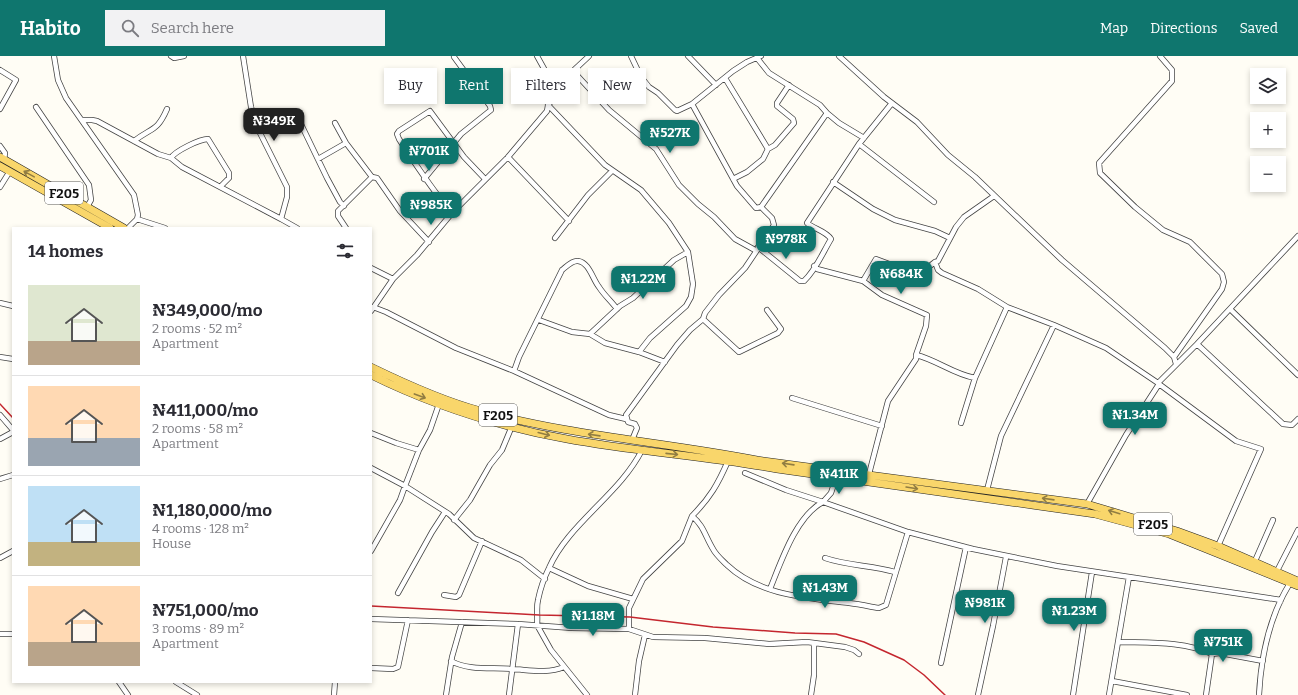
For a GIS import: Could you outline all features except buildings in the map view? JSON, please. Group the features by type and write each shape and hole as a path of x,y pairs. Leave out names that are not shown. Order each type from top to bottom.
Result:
{"main road":[{"name":"F205","path":"1,161 10,171 67,199 87,207 122,227"},
{"name":"F205","path":"1,161 67,199 109,227"},
{"name":"F205","path":"372,367 480,411 574,432 714,452 757,460 869,474 885,480 1095,514 1169,534 1298,586"},
{"name":"F205","path":"372,376 397,388 474,416 568,439 728,461 836,478 885,480 987,490 1087,504 1177,531 1255,561 1298,581"},
{"path":"397,388 400,380"}],"street":[{"path":"54,56 56,72 62,92 134,195 138,214 137,219 129,227"},
{"path":"171,56 174,58 184,56"},
{"path":"243,56 251,107 255,120 287,186 287,197 281,219"},
{"path":"537,56 544,68"},
{"path":"576,68 589,56"},
{"path":"631,56 641,77 649,87 658,93 677,111 692,104 747,62 760,57 769,73 820,105 839,124 864,138"},
{"path":"688,56 716,85"},
{"path":"839,56 892,103 917,122 948,155 975,177 1062,260 1114,302 1174,357 1176,364"},
{"path":"1160,56 1172,70 1172,81 1099,163 1098,168 1100,173 1135,207 1163,230 1190,242 1220,271 1224,278 1222,289 1174,357"},
{"path":"424,178 461,134 491,110 490,106 454,58"},
{"path":"0,70 16,80 0,108"},
{"path":"725,78 768,148"},
{"path":"580,79 609,110 656,149 679,185 698,204 714,217 735,239 756,249 800,281 804,281 808,277 814,266 825,253 831,239 829,235 811,227 807,223 859,144 892,103"},
{"path":"733,179 747,172 763,159 768,148 776,145 795,121 777,106 777,103 789,85"},
{"path":"626,419 626,415 690,330 703,319 705,313 719,296 745,268 756,249 774,224 772,218 760,207 756,208 733,179 692,104"},
{"path":"548,105 547,111 508,157 452,213 429,242 393,279 372,308 386,312 456,348 514,372 609,415 626,419 628,422 635,424 637,428 632,440"},
{"path":"548,105 612,171 641,190 669,223 688,252 693,284 691,298 686,306 650,338 639,352"},
{"path":"36,107 89,185 91,200 87,207"},
{"path":"134,141 146,131 154,129 161,123 167,109"},
{"path":"452,213 424,178 399,139 397,134 399,131 430,111 453,144 485,179"},
{"path":"760,207 795,161 827,113"},
{"path":"82,120 97,121 158,154 172,158 182,167 295,227"},
{"path":"299,120 340,202 344,206"},
{"path":"335,122 346,143 372,177 377,178 400,211 429,242"},
{"path":"172,158 178,151 203,139 208,139 229,173 229,178 220,187"},
{"path":"318,159 346,143"},
{"path":"859,144 893,172 924,193 934,202"},
{"path":"0,146 5,153 1,161"},
{"path":"508,157 569,221"},
{"path":"0,187 10,171"},
{"path":"555,238 588,195 612,171"},
{"path":"345,227 338,213 372,177"},
{"path":"833,182 873,209 895,220 935,231 950,238"},
{"path":"863,281 876,259 916,274 922,272 938,261 950,238 964,217 994,196"},
{"path":"137,219 161,227"},
{"path":"1087,504 1126,435 1159,384 1176,364 1197,344 1298,236"},
{"path":"590,334 617,308 633,298 674,260 688,252"},
{"path":"514,372 518,356 539,320 562,270 577,260 582,262 591,272 598,286 617,308"},
{"path":"935,262 942,273 978,289 1007,307 1054,325 1106,348 1159,384 1236,441 1261,449 1218,546"},
{"path":"814,266 817,270 863,281 882,295 927,315 926,326 916,359 888,402 869,474"},
{"path":"372,268 393,279"},
{"path":"0,303 12,306"},
{"path":"961,423 975,378 1007,307"},
{"path":"1230,309 1298,375"},
{"path":"703,319 739,352 778,333 781,329 767,310"},
{"path":"539,320 572,332 590,334 605,343 639,352 665,362"},
{"path":"987,490 1000,436 1054,325"},
{"path":"1197,344 1283,424 1292,425 1298,419"},
{"path":"916,355 930,358 961,375 975,378"},
{"path":"0,357 12,359"},
{"path":"792,398 882,426"},
{"path":"372,549 400,500 419,450 430,430 439,404"},
{"path":"0,415 12,430"},
{"path":"454,520 470,500 490,465 502,450 512,426"},
{"path":"0,438 12,432"},
{"path":"372,433 419,450"},
{"path":"587,695 551,650 537,625 539,615 537,602 549,568 570,537 616,487 642,450"},
{"path":"628,629 629,608 648,573 682,541 692,516 708,500 718,485 728,461"},
{"path":"372,469 405,486 445,512 469,534 521,560 545,579"},
{"path":"745,473 786,490 908,532 1006,557 1092,572 1281,600"},
{"path":"0,479 12,475"},
{"path":"770,589 799,527 808,512 823,502 831,493 836,478"},
{"path":"398,594 432,532 445,512"},
{"path":"692,516 700,523 713,549 737,574 770,589 816,600 880,608 886,605 908,532"},
{"path":"1255,561 1273,520"},
{"path":"1277,571 1298,530"},
{"path":"444,595 456,597 459,595 482,541"},
{"path":"941,663 966,547"},
{"path":"0,558 12,552"},
{"path":"978,695 1006,557"},
{"path":"825,558 847,564 880,567 895,572"},
{"path":"549,568 588,586 633,599"},
{"path":"1073,695 1092,572"},
{"path":"1109,695 1129,577"},
{"path":"1259,695 1261,665 1268,632 1281,600 1290,583"},
{"path":"372,619 628,629 645,635 769,644 807,642 845,647 854,650 859,654"},
{"path":"372,668 393,669 398,667 408,620"},
{"path":"446,695 451,661 462,622"},
{"path":"509,695 514,669 518,624"},
{"path":"0,634 12,634"},
{"path":"636,695 639,661 645,635"},
{"path":"1119,642 1174,644 1201,649 1212,654 1220,653 1263,661"},
{"path":"811,695 814,675 814,643"},
{"path":"1206,695 1212,654"},
{"path":"451,661 471,667 543,671 564,667"},
{"path":"1112,681 1187,695"},
{"path":"120,683 126,694"},
{"path":"178,683 197,695"},
{"path":"334,695 335,683"}],"railway":[{"path":"0,404 12,417"},
{"path":"372,606 539,615 630,617 713,627 795,633 836,634 864,642 904,660 924,675 945,695"}]}
